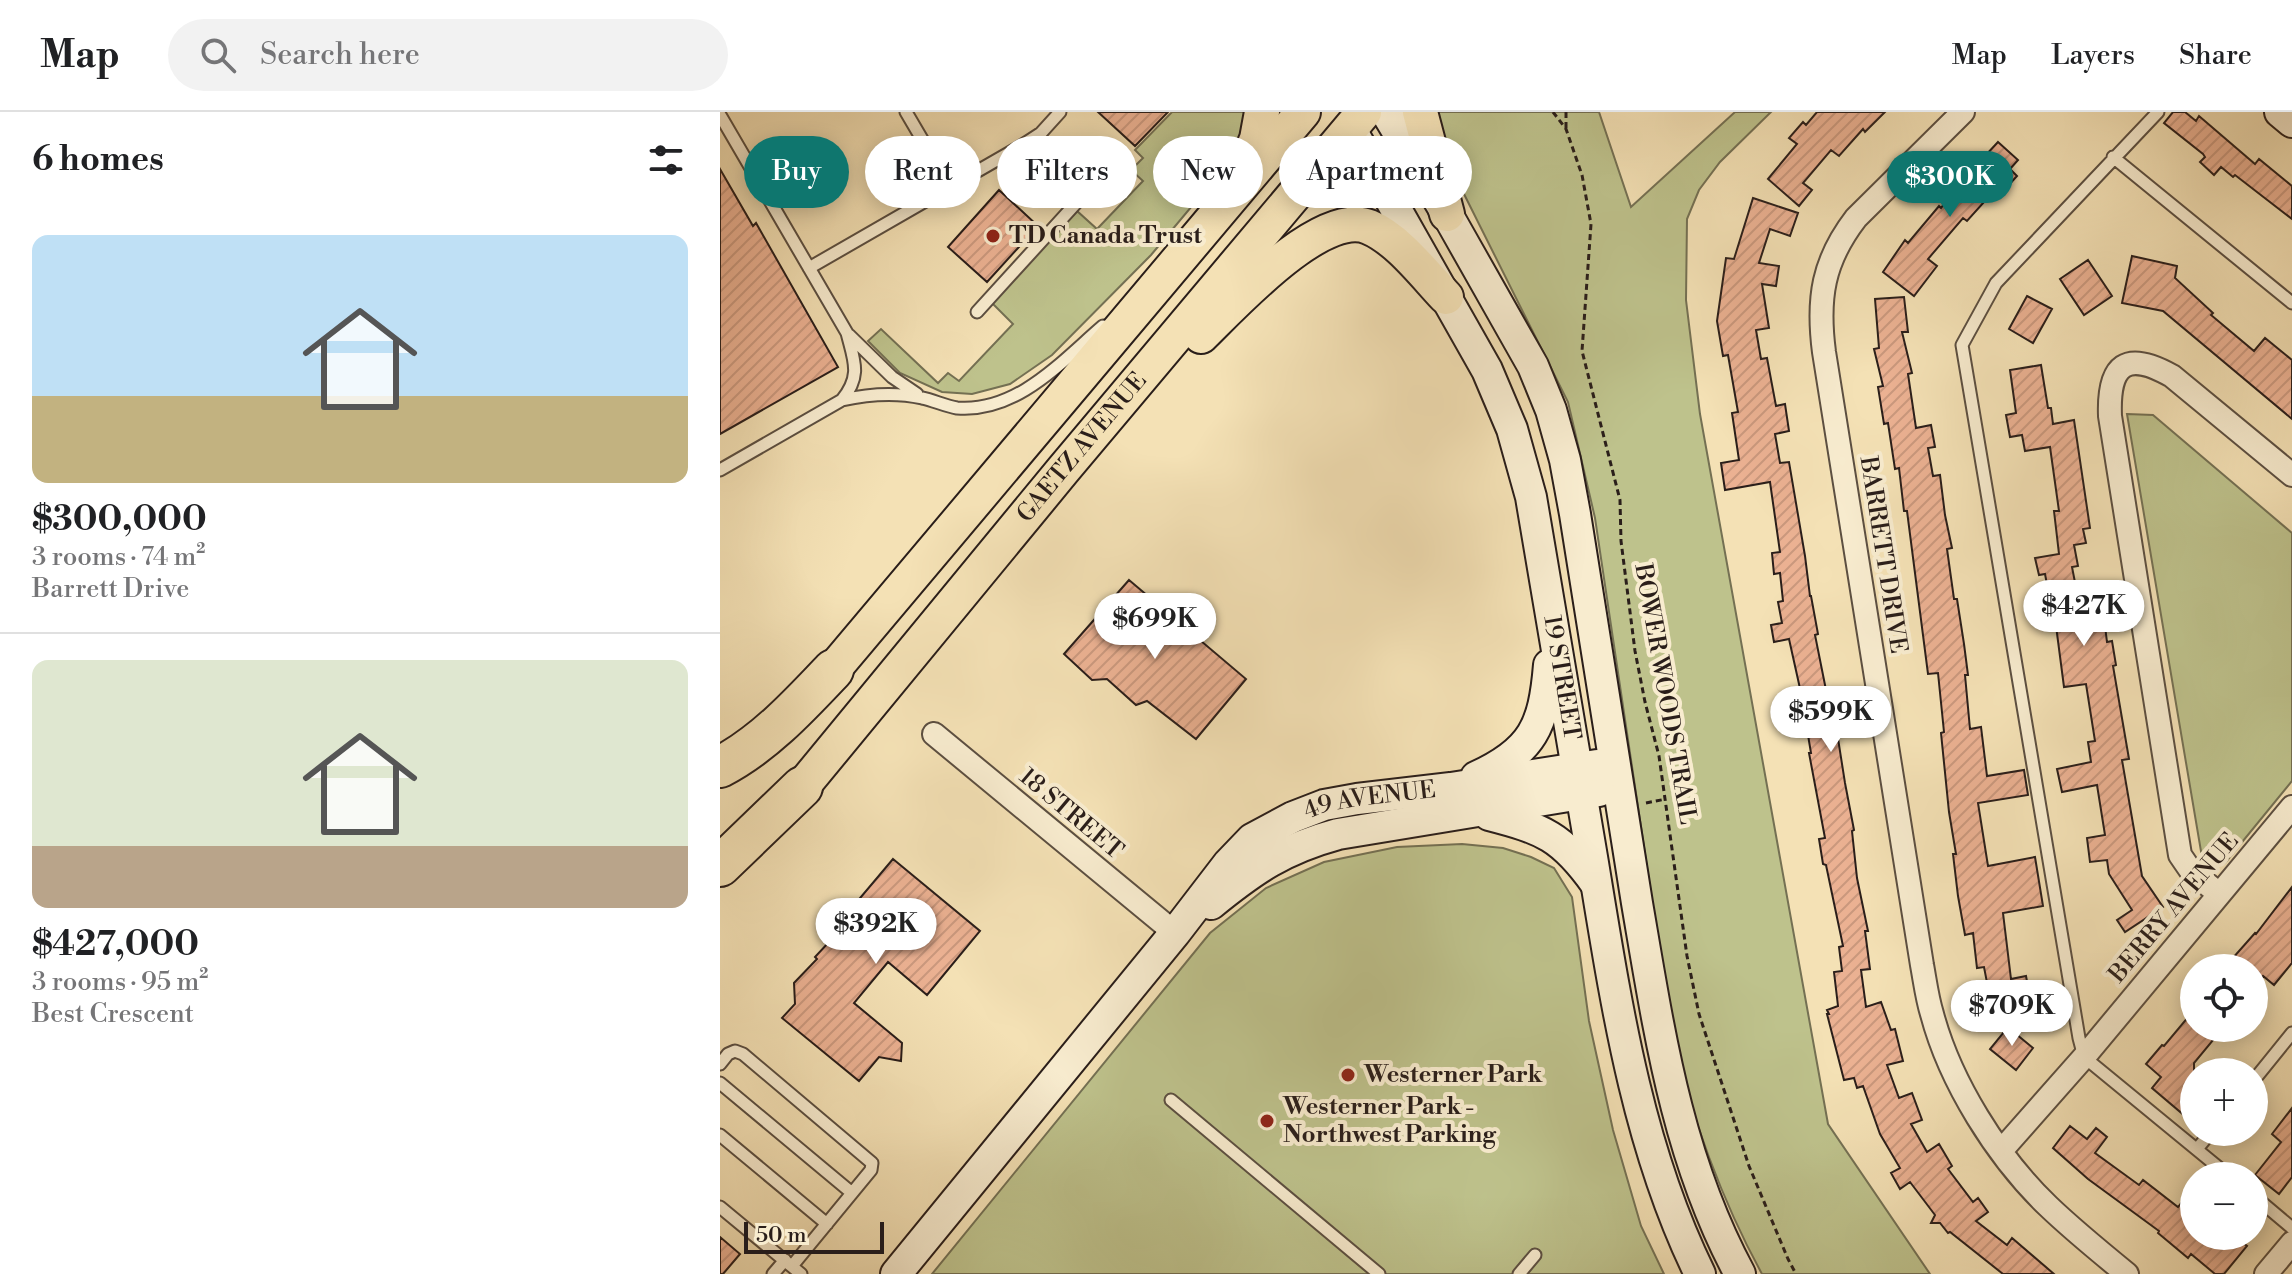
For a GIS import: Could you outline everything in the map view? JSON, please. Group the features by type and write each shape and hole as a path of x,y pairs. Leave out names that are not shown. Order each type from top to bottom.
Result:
{"highway":[{"path":"720,767 773,730 833,670"},
{"path":"720,866 802,787"}],"main road":[{"path":"1258,136 1262,112"},
{"name":"GAETZ AVENUE","path":"1263,160 1303,112"},
{"name":"19 STREET","path":"1386,112 1521,343 1551,410 1565,460 1626,784 1664,1059 1694,1170 1740,1274"},
{"path":"1420,112 1447,214"},
{"path":"2280,112 2292,122"},
{"name":"GAETZ AVENUE","path":"802,787 1352,117"},
{"name":"19 STREET","path":"1352,117 1487,370 1512,429 1531,497 1616,999 1637,1099 1659,1175 1700,1274"},
{"name":"GAETZ AVENUE","path":"833,670 1222,208"},
{"path":"1063,470 1243,294 1282,260 1332,228 1363,225 1381,234 1446,297"},
{"path":"1451,788 1502,765 1519,751 1538,725 1546,698 1553,623"},
{"name":"49 AVENUE","path":"896,1274 1228,864 1252,839 1324,805 1357,799 1451,788 1579,781 1626,784"},
{"name":"49 AVENUE","path":"1175,933 1250,873 1305,843 1338,834 1479,812 1579,781"},
{"path":"1479,812 1526,824 1550,835 1576,859 1596,885"}],"street":[{"name":"BARRETT DRIVE","path":"1963,112 1856,218 1842,236 1825,277 1821,315 1824,352 1929,1002 1959,1081 2001,1151 2047,1206 2127,1274"},
{"path":"2219,894 2191,871 2180,855 2110,416 2109,400 2115,377 2127,363 2138,361 2155,366 2172,376 2292,475"},
{"name":"18 STREET","path":"934,734 1175,933"},
{"name":"BERRY AVENUE","path":"2001,1151 2084,1057 2292,807"},
{"path":"2266,1274 2292,1243"}],"lane":[{"path":"906,112 920,136"},
{"path":"981,169 1041,133 1060,112"},
{"path":"2158,112 1996,283 1962,345 2084,1057 2212,1162"},
{"path":"720,115 847,333 892,377 925,398"},
{"path":"2113,157 2292,303"},
{"path":"809,268 913,208"},
{"path":"977,312 1072,208"},
{"path":"720,470 842,400 902,394 955,408 977,408 1016,395 1051,371 1182,256"},
{"path":"842,400 856,371 847,333"},
{"path":"2268,1063 2292,1033"},
{"path":"720,1064 728,1054 735,1051 743,1054 872,1163 871,1170 792,1267 773,1274"},
{"path":"720,1083 852,1193"},
{"path":"1171,1100 1379,1274"},
{"path":"720,1135 827,1224"},
{"path":"720,1207 792,1267"},
{"path":"2268,1208 2292,1228"},
{"path":"1519,1274 1535,1255"}],"path":[{"name":"BOWER WOODS TRAIL","path":"1553,112 1566,129 1582,175 1591,224 1582,351 1620,500 1621,541 1635,651 1659,756 1687,956 1699,1014 1749,1166 1796,1274"},
{"path":"1566,112 1566,129"},
{"path":"1626,784 1666,799"}],"green space":[{"path":"1172,112 1250,112 1240,136 1153,136 1153,208 1190,208 1151,255 1052,355 1010,384 972,394 942,392 900,373 868,341 881,329 938,383 948,373 959,381 1013,324 991,302 1077,211 1097,229 1117,208 1137,208 1137,187 1143,181 1137,176 1137,164 1143,158 1137,148"},
{"path":"1429,112 1599,112 1631,207 1735,112 1771,112 1720,162 1699,190 1687,219 1686,300 1700,414 1828,1124 1930,1274 1762,1274 1721,1188 1688,1096 1672,1035 1595,518 1568,402 1471,208 1472,136 1439,136"},
{"path":"2127,414 2153,415 2292,533 2292,781 2225,863 2204,869"},
{"name":"Westerner Park","path":"1462,844 1503,848 1554,868 1572,897 1589,1021 1613,1130 1641,1226 1664,1274 932,1274 1210,933 1266,888 1324,862 1397,847"}],"building":[{"path":"1098,112 1168,112 1137,144 1137,136 1124,136"},
{"path":"1817,112 1885,112 1865,132 1863,129 1839,156 1831,150 1803,183 1812,190 1799,206 1768,179 1797,144 1789,138"},
{"path":"2173,112 2185,112 2196,121 2199,116 2255,164 2259,159 2292,186 2292,219 2221,167 2214,175 2200,162 2205,157 2203,154 2164,123"},
{"path":"1998,142 2018,160 2010,169 2017,176 2007,187 2002,182 1967,221 1963,218 1928,259 1937,266 1914,296 1883,272 1905,240 1908,243"},
{"path":"720,169 753,226 756,223 838,367 720,434"},
{"name":"TD Canada Trust","path":"997,192 997,208 1018,208 1038,226 987,282 948,247"},
{"path":"1753,198 1798,213 1790,236 1770,229 1759,263 1779,266 1776,286 1762,284 1769,328 1756,330 1761,359 1767,358 1776,406 1785,404 1789,431 1775,434 1780,463 1789,462 1818,634 1815,635 1827,695 1831,694 1854,830 1857,878 1868,931 1865,931 1870,969 1861,970 1866,1007 1881,1002 1891,1030 1895,1029 1903,1061 1887,1065 1899,1098 1912,1093 1922,1120 1911,1124 1927,1152 1939,1144 1952,1166 1948,1169 1973,1202 1978,1198 1988,1212 1976,1221 2007,1245 2012,1238 2054,1274 2003,1274 1948,1233 1940,1223 1931,1223 1935,1215 1910,1182 1900,1189 1891,1173 1900,1168 1880,1134 1863,1086 1857,1088 1854,1078 1844,1080 1827,1014 1827,1010 1838,1006 1834,972 1842,971 1839,947 1843,946 1826,865 1823,864 1819,839 1825,838 1789,639 1774,642 1771,625 1782,623 1778,602 1783,601 1780,573 1774,574 1772,553 1780,552 1770,482 1725,490 1721,463 1739,460 1732,413 1738,412 1728,355 1723,356 1717,321 1726,258 1734,259"},
{"path":"2132,256 2177,266 2175,278 2213,313 2211,315 2254,351 2265,338 2292,360 2292,419 2163,311 2122,303"},
{"path":"2088,260 2112,296 2084,315 2060,279"},
{"path":"2027,296 2052,309 2033,343 2009,329"},
{"path":"1904,297 1908,332 1902,332 1912,373 1908,374 1916,428 1931,425 1935,447 1928,448 1933,476 1940,475 1952,548 1947,549 1968,675 1965,675 1970,729 1981,727 1987,776 2024,770 2028,795 1978,803 1988,866 2035,857 2043,906 2003,913 2011,979 2026,976 2031,1003 2010,1007 2013,1020 1988,1025 1983,999 1990,998 1984,967 1977,968 1973,933 1965,935 1958,896 1938,673 1928,674 1907,511 1904,511 1899,468 1895,469 1888,423 1884,424 1878,387 1883,386 1874,349 1879,348 1875,299"},
{"path":"2041,365 2053,424 2074,420 2090,528 2083,529 2086,543 2074,545 2078,566 2072,567 2084,621 2104,618 2107,642 2112,641 2116,665 2113,666 2129,759 2122,760 2142,876 2163,907 2125,932 2117,920 2132,910 2109,874 2107,860 2090,862 2087,838 2105,835 2097,785 2062,792 2057,769 2091,762 2088,742 2095,741 2086,684 2064,687 2052,595 2049,595 2045,574 2039,575 2035,558 2059,554 2054,511 2059,511 2050,447 2025,451 2022,435 2010,437 2006,415 2016,413 2010,370"},
{"path":"1129,580 1246,679 1196,739 1147,701 1136,705 1107,679 1092,680 1064,654"},
{"path":"893,859 980,931 927,995 888,962 854,1003 902,1043 901,1061 879,1057 859,1081 782,1018 795,1004 794,983 844,926 839,923"},
{"path":"2292,887 2292,963 2274,985 2268,980 2268,954 2236,954"},
{"path":"2013,1021 2016,1034 2033,1048 2016,1070 1990,1049"},
{"path":"2180,1027 2180,1042 2211,1042 2198,1058 2180,1058 2180,1112 2152,1088 2161,1077 2146,1064"},
{"path":"2292,1108 2292,1177 2279,1194 2268,1185 2268,1162 2265,1162 2281,1142 2272,1134"},
{"path":"2070,1126 2087,1139 2096,1128 2107,1137 2095,1153 2139,1185 2143,1180 2178,1207 2180,1204 2180,1250 2244,1250 2224,1274 2215,1274 2191,1254 2188,1258 2159,1231 2088,1179 2053,1148"},
{"path":"720,1237 740,1254 723,1274 720,1274"}],"place":[{"name":"TD Canada Trust","path":"993,236"},
{"name":"Westerner Park","path":"1348,1075"},
{"name":"Westerner Park - Northwest Parking","path":"1267,1121"}]}
